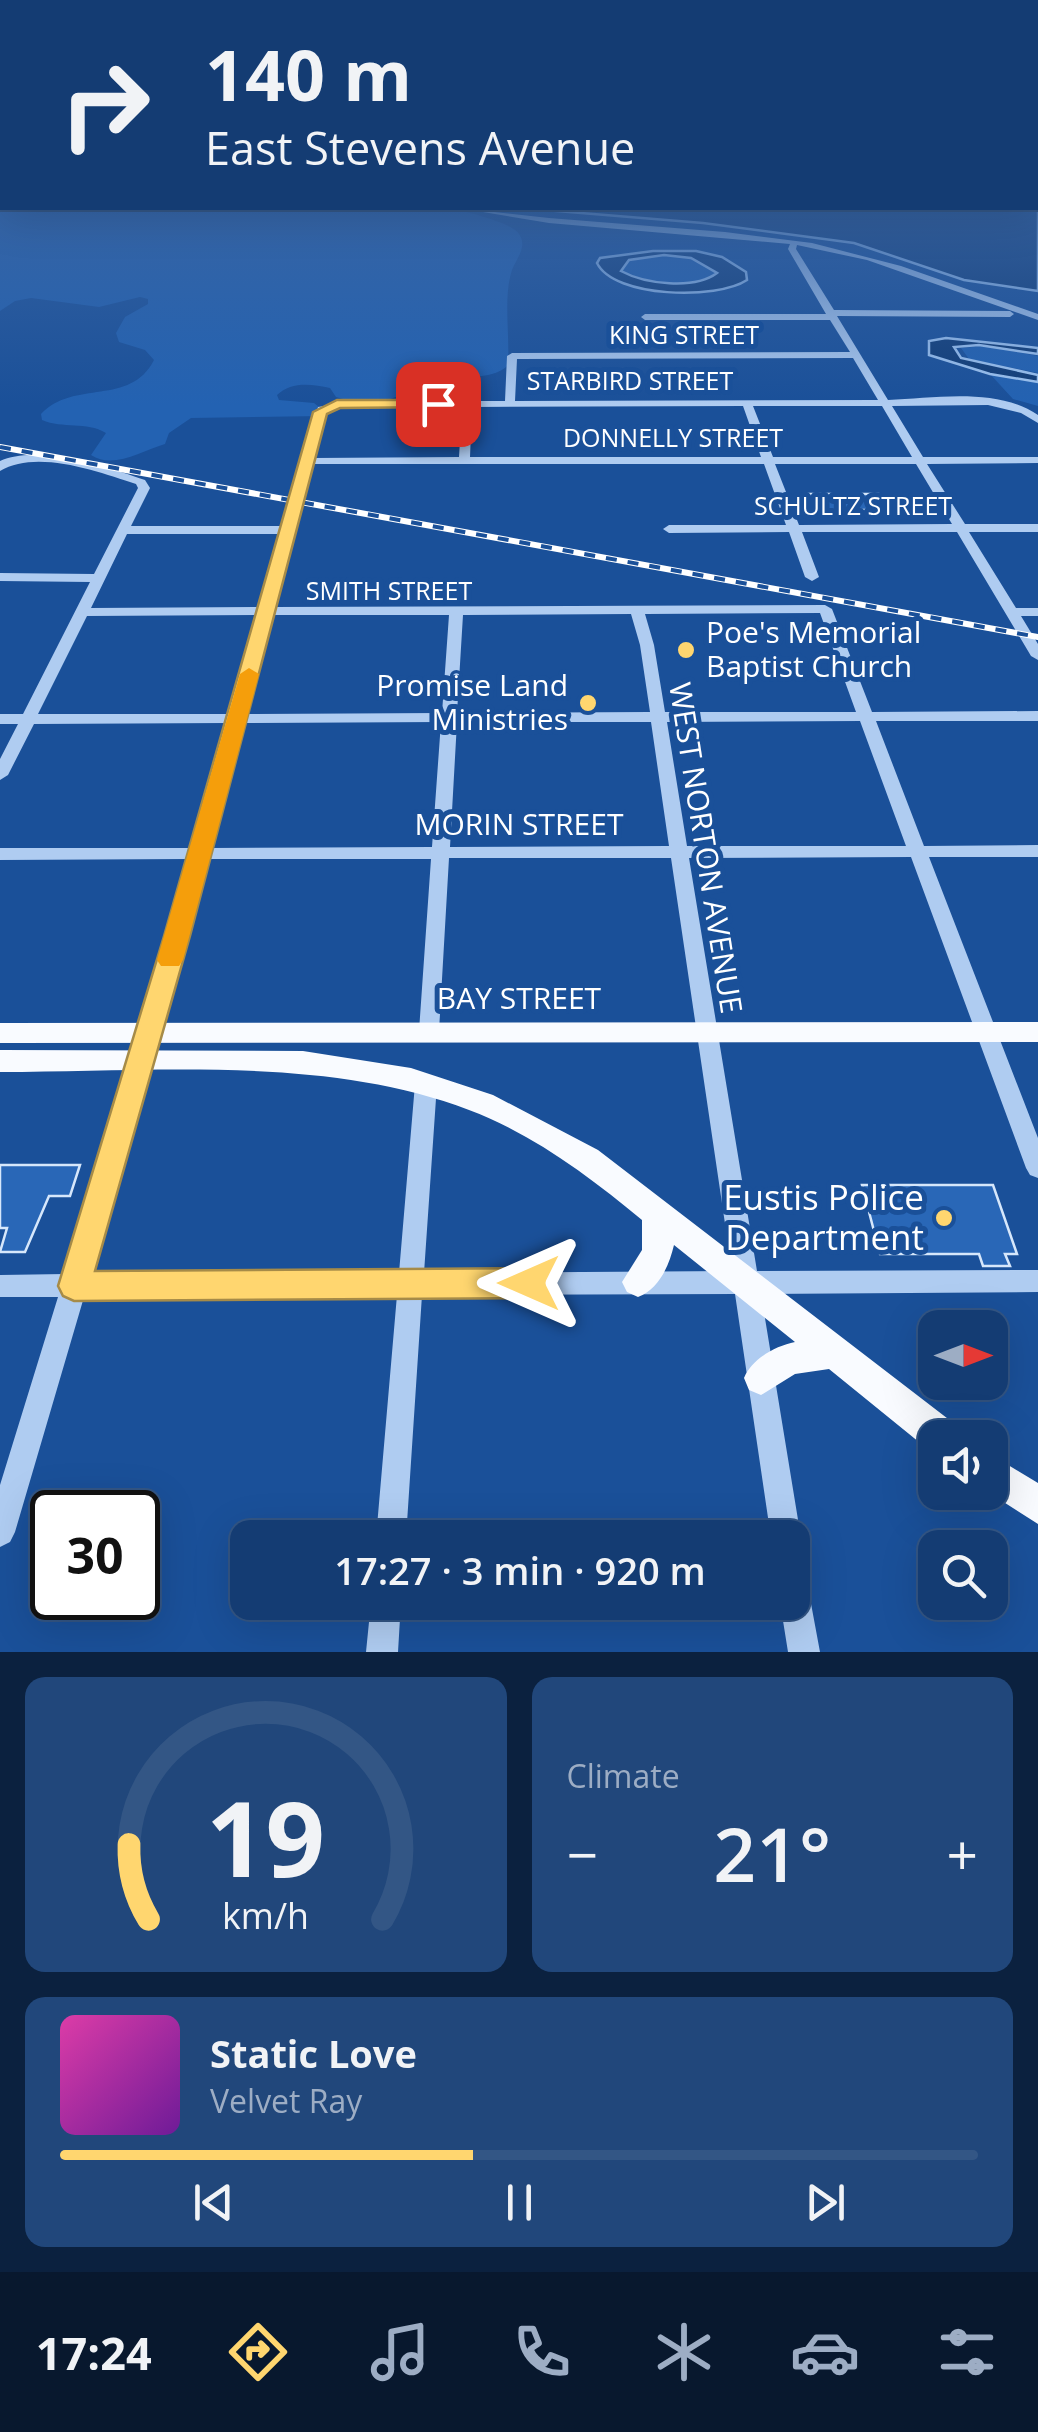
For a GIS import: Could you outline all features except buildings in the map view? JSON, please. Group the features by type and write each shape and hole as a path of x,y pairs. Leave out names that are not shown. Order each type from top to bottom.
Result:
{"main road":[{"name":"BAY STREET","path":"0,1033 1038,1032"},
{"path":"0,1061 273,1060 368,1070 483,1102 549,1135 657,1212 920,1420"},
{"path":"638,1282 655,1263 660,1246 657,1212"},
{"path":"761,1378 788,1358 835,1352"},
{"path":"1008,1484 1038,1505"}],"street":[{"path":"794,252 1038,656"},
{"path":"842,252 1038,318"},
{"path":"645,318 1026,314"},
{"name":"KING STREET","path":"510,404 512,356 856,355"},
{"name":"STARBIRD STREET","path":"309,461 320,412 327,406 984,401 1036,418"},
{"path":"464,461 467,404"},
{"path":"747,404 812,577"},
{"path":"0,468 6,461 20,458 140,482 144,488 0,775"},
{"name":"DONNELLY STREET","path":"309,461 1038,460"},
{"path":"0,1532 142,1060 309,461"},
{"name":"SCHULTZ STREET","path":"669,529 1038,528"},
{"path":"123,530 289,530"},
{"path":"0,577 98,578"},
{"name":"SMITH STREET","path":"80,612 825,609 865,716"},
{"name":"WEST NORTON AVENUE","path":"638,612 647,645 676,851 783,1520"},
{"path":"1011,612 1038,612"},
{"path":"429,1031 456,613"},
{"path":"865,716 1038,1168"},
{"path":"0,719 1038,716"},
{"name":"MORIN STREET","path":"0,854 1038,851"},
{"path":"392,1520 426,1084"},
{"path":"0,1286 1038,1281"},
{"path":"382,1652 385,1620"},
{"path":"799,1620 804,1652"}],"shaded area":[{"path":"0,252 520,252 508,292 508,365 501,370 483,376 432,378 396,397 377,402 342,399 330,388 295,386 277,395 279,400 314,403 324,416 191,418 169,433 165,444 118,460 91,455 106,433 91,427 50,423 42,420 41,414 69,397 116,389 144,374 154,360 145,350 119,342 116,333 125,317 148,304 148,299 140,297 99,307 31,298 15,301 0,311"},
{"path":"645,252 701,252 722,257 746,272 747,280 713,291 691,293 644,289 607,275 597,263 600,258","holes":["664,255 691,258 717,273 696,282 669,283 621,271 629,260"]},
{"path":"881,252 1038,252 1038,291 964,280"},
{"path":"664,255 692,258 717,272 695,281 670,283 621,271 629,260"},
{"path":"946,338 1038,348 1038,354 979,345 954,347 961,358 1038,375 1038,382 990,374 929,355 929,341"},
{"path":"985,346 1038,356 1038,373 969,359 961,348"},
{"path":"990,374 1038,382 1038,406 1013,399"}],"railway":[{"path":"0,447 1038,637"}],"slow traffic":[{"path":"170,960 249,674"}],"place":[{"name":"Poe's Memorial Baptist Church","path":"686,650"},
{"name":"Promise Land Ministries","path":"588,703"},
{"name":"Eustis Police Department","path":"944,1218"}],"route":[{"path":"438,404 337,404 320,412 177,936 74,1286 529,1283"}]}
